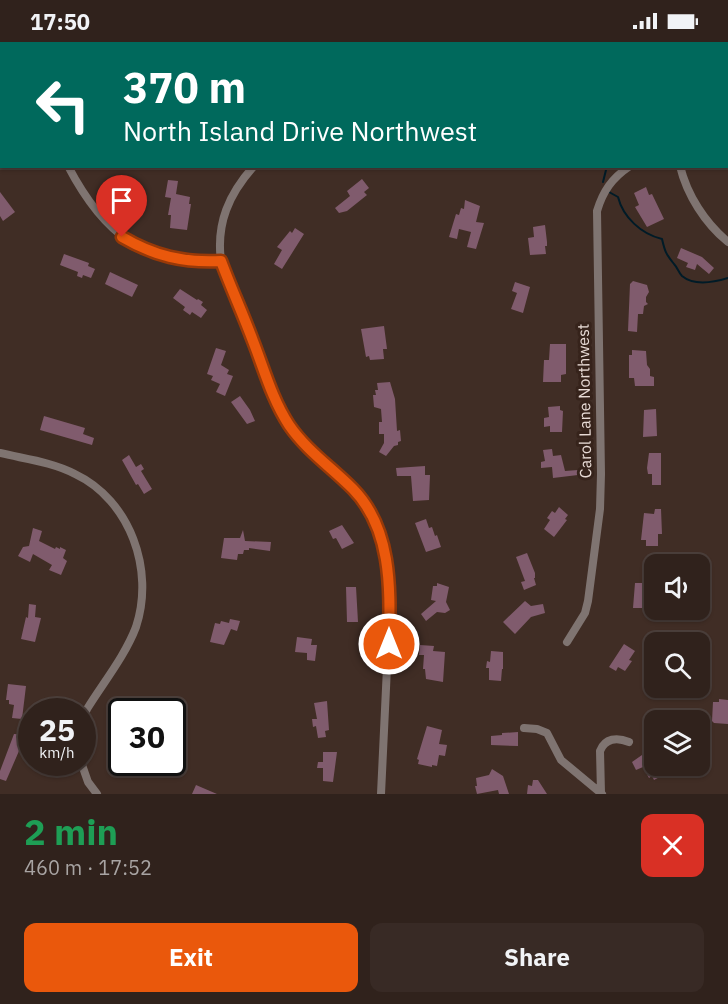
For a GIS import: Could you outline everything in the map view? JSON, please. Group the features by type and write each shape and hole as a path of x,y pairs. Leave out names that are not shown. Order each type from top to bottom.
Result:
{"street":[{"path":"69,168 81,192 95,212 122,237 153,253 171,258 188,261 221,261"},
{"path":"253,168 236,188 224,212 219,244 221,261 271,390 289,425 308,449 356,492 380,534 387,564 389,625 381,794"},
{"name":"Carol Lane Northwest","path":"567,642 585,613 588,601 600,509 597,211 606,188 627,168"},
{"path":"681,168 688,190 698,209 728,242"},
{"path":"0,453 55,466 76,474 95,486 123,518 137,549 142,586 136,626 94,698"},
{"path":"524,728 547,733 561,760 602,794"},
{"path":"602,794 600,751 602,746 614,739 629,742"},
{"path":"86,776 97,794"}],"building":[{"path":"362,179 369,188 364,192 367,195 347,211 339,213 335,208 350,196 347,191"},
{"path":"168,180 178,181 176,194 190,197 187,230 170,228 171,215 168,215 171,198 165,197"},
{"path":"646,187 664,219 647,227 635,207 639,205 634,193"},
{"path":"0,192 15,212 3,221 0,216"},
{"path":"465,200 480,206 476,222 484,223 476,249 467,247 471,232 459,229 457,239 449,237 456,214 459,215 461,208 464,209"},
{"path":"545,225 546,254 530,255 528,238 534,237 533,227"},
{"path":"295,228 304,234 282,269 274,264 282,250 277,247"},
{"path":"681,248 702,257 714,268 709,274 697,264 695,270 686,267 688,263 677,258"},
{"path":"64,254 89,263 88,266 95,269 91,278 83,275 82,278 77,276 78,272 60,265"},
{"path":"110,272 138,285 132,297 105,284"},
{"path":"633,281 647,285 649,292 646,297 648,304 644,306 643,314 638,314 637,332 628,331 630,284"},
{"path":"515,282 530,287 523,313 511,309 517,293 512,291"},
{"path":"180,289 203,302 201,305 207,310 201,318 192,312 190,315 183,310 185,307 173,298"},
{"path":"384,326 387,349 383,349 384,359 370,360 369,356 366,357 361,329"},
{"path":"550,344 566,344 566,374 561,375 561,382 543,382 544,360 549,360"},
{"path":"216,348 226,351 221,365 229,370 227,374 233,376 225,396 216,392 220,384 211,380 213,376 207,374"},
{"path":"632,350 646,351 647,365 650,369 650,376 654,377 654,386 635,386 634,378 629,378 629,355 632,355"},
{"path":"390,382 395,399 397,431 400,430 401,441 386,456 379,452 384,443 384,434 379,434 379,422 382,422 381,409 374,407 373,395 376,395 375,390 378,390 377,383"},
{"path":"240,396 255,421 247,424 231,402"},
{"path":"560,406 560,410 563,411 562,432 550,432 550,426 544,427 544,418 549,417 548,407"},
{"path":"656,409 657,436 643,437 644,410"},
{"path":"44,416 85,428 83,434 94,438 92,445 40,430"},
{"path":"552,449 553,456 561,455 565,471 578,470 578,475 553,478 552,467 541,468 541,462 545,461 543,450"},
{"path":"649,453 661,453 661,485 652,485 652,474 648,474 647,468"},
{"path":"129,455 136,467 141,464 144,469 141,471 152,489 144,494 138,484 136,485 122,460"},
{"path":"425,466 425,475 430,475 429,500 413,501 411,476 397,476 396,468"},
{"path":"559,507 568,515 565,519 567,520 554,537 544,529 550,520 547,518"},
{"path":"655,509 661,509 662,534 658,534 658,546 646,546 646,540 641,540 644,513 654,514"},
{"path":"426,519 429,528 432,527 435,536 437,535 441,547 426,552 415,523"},
{"path":"342,525 354,543 342,549 329,531"},
{"path":"33,528 42,531 39,541 55,549 56,547 60,549 60,547 66,550 63,558 67,561 61,575 49,570 52,565 33,554 30,562 18,556 23,547 29,546"},
{"path":"243,530 245,541 271,542 270,551 249,548 249,550 244,550 243,554 238,554 237,560 221,558 224,538 240,538"},
{"path":"527,553 535,573 536,585 524,590 521,582 525,581 516,557"},
{"path":"437,583 449,587 446,602 450,610 445,613 437,612 426,621 421,614 436,601 431,600 433,586 437,586"},
{"path":"635,583 644,583 644,608 633,608"},
{"path":"346,587 356,587 358,622 347,622"},
{"path":"525,601 531,606 543,604 545,613 531,617 515,634 503,622"},
{"path":"29,604 36,605 35,617 41,618 35,642 21,639 26,617 28,618"},
{"path":"230,619 240,621 237,631 231,629 224,645 210,642 215,623 220,624 221,621 229,623"},
{"path":"297,637 312,639 311,645 317,645 315,661 307,660 307,653 295,652"},
{"path":"624,644 635,651 625,671 618,667 616,671 609,667"},
{"path":"420,645 434,646 433,651 445,652 443,682 426,679 425,669 423,669 424,655 419,655"},
{"path":"491,651 503,652 501,681 489,680 489,668 486,668 487,661 490,662"},
{"path":"8,684 26,686 25,698 18,698 18,719 12,718 14,705 9,704 9,700 6,700"},
{"path":"719,699 728,700 728,724 712,721 713,702 719,702"},
{"path":"327,701 329,730 325,731 326,737 318,738 312,719 317,719 314,703"},
{"path":"427,726 442,730 439,744 447,745 445,756 439,755 437,766 432,765 432,767 418,764 417,759"},
{"path":"518,732 518,746 491,745 491,736"},
{"path":"14,734 18,734 18,753 6,781 0,779 0,771"},
{"path":"323,752 337,752 333,782 323,781 323,768 317,768 318,762 323,762"},
{"path":"644,754 644,769 643,767 636,770 632,762"},
{"path":"492,769 503,776 509,794 499,794 498,790 477,794 476,778 489,775"},
{"path":"533,780 538,780 547,794 527,794 528,785 532,786"},
{"path":"196,785 217,794 192,794"}],"waterway":[{"path":"603,182 606,168"},
{"path":"609,192 618,197 624,211 634,224 654,237 662,239 666,253 682,276 698,282 728,278"}],"route":[{"path":"122,237 153,253 171,258 188,261 221,261 271,390 289,425 308,449 356,492 380,534 387,564 389,644"}]}
